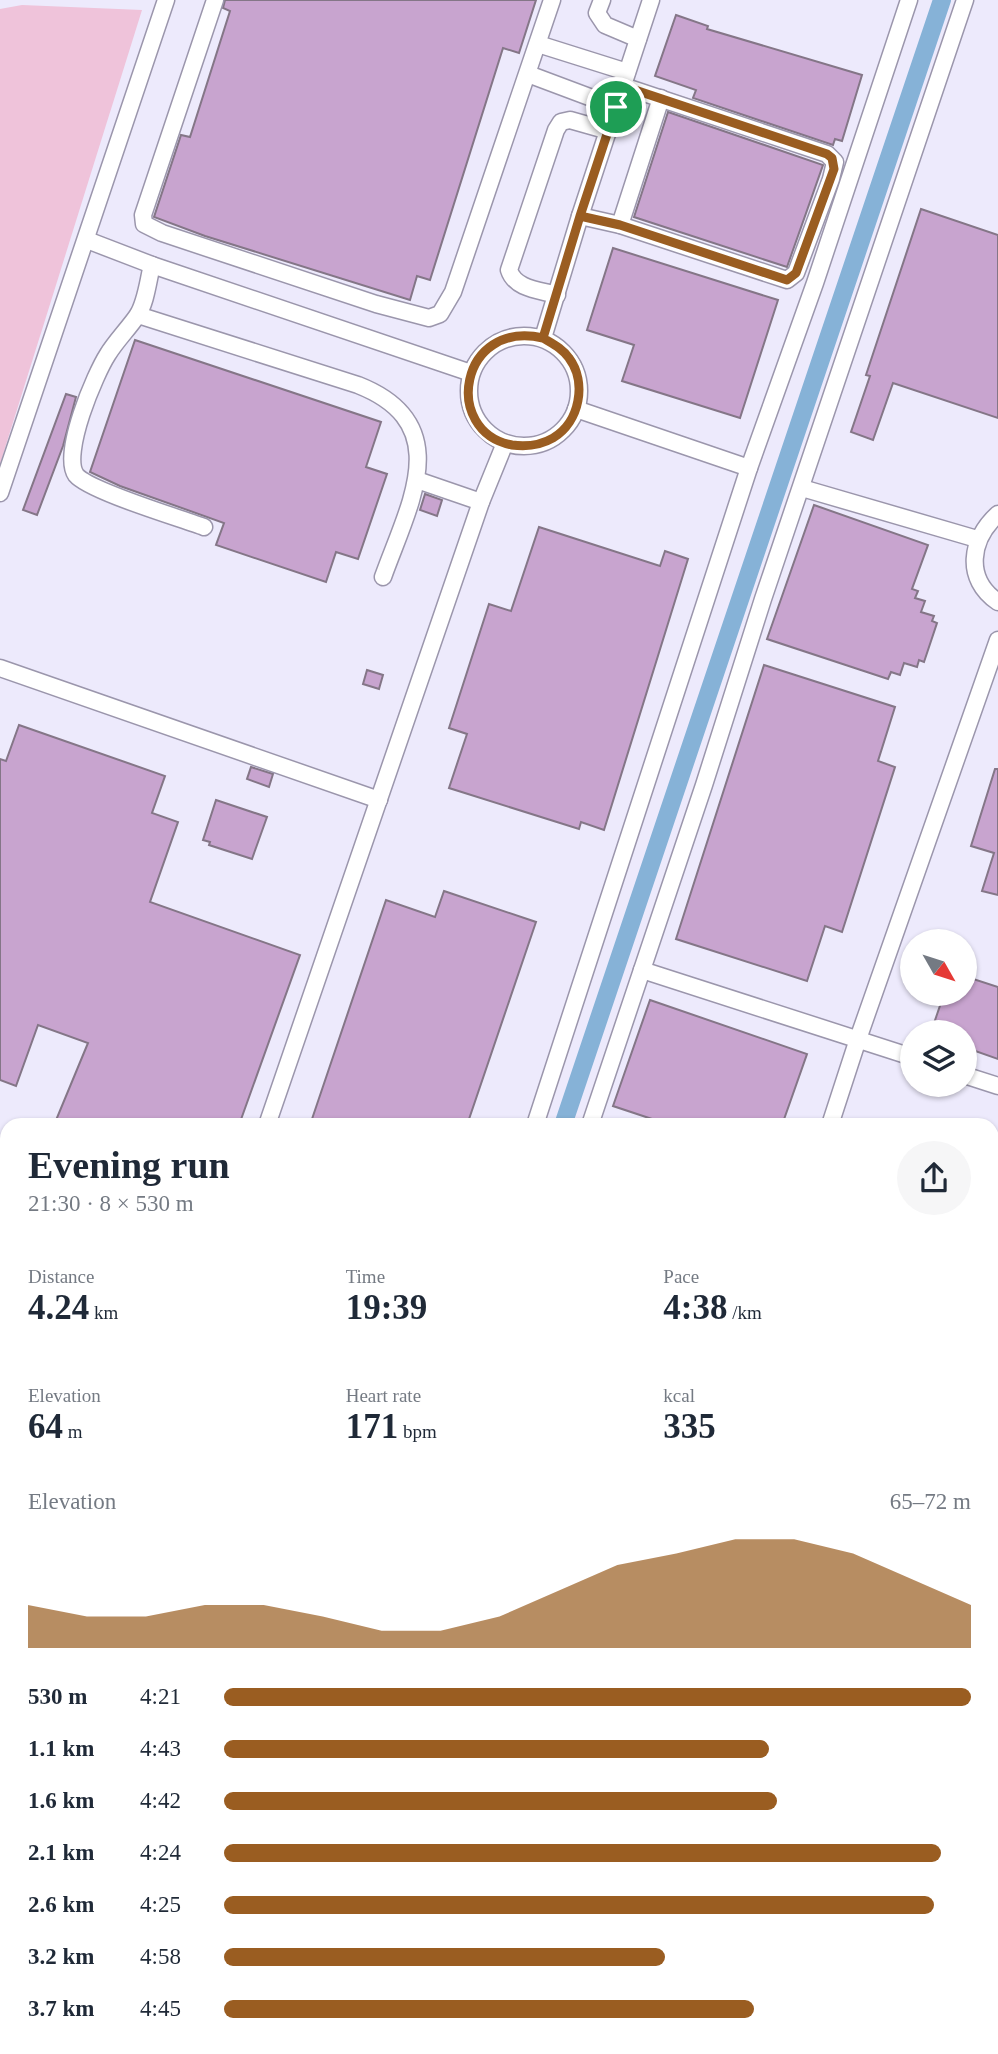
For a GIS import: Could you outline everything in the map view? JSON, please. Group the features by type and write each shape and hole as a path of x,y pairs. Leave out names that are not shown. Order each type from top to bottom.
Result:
{"street":[{"path":"0,494 166,0"},
{"path":"215,0 144,215 144,224 162,233 376,304 429,318 440,314 453,292 552,0"},
{"path":"602,0 597,13 605,25 638,39"},
{"path":"543,338 651,0"},
{"path":"537,1118 749,468 815,283 909,0"},
{"path":"592,1118 763,599 965,0"},
{"path":"538,44 625,79 661,97 832,158 834,169 796,273 787,280 620,225 580,216"},
{"path":"528,74 616,107"},
{"path":"620,225 661,97"},
{"path":"557,295 519,284 512,278 509,270 561,122 570,120 609,131"},
{"path":"87,240 152,265 471,373"},
{"path":"152,265 138,315 107,355 99,370 75,438 72,463 76,474 100,489 204,527"},
{"path":"138,315 379,393 402,414 410,427 419,454 417,480 383,577"},
{"path":"518,335 543,338 558,346 570,359 578,375 580,392 576,409 568,425 555,437 531,446 505,443 492,437 481,427 474,415 469,395 471,373 484,352 506,338 518,335"},
{"path":"576,409 749,468"},
{"path":"269,1118 481,502 505,443"},
{"path":"417,480 481,502"},
{"path":"802,488 977,539"},
{"path":"998,514 986,525 977,539 974,556 976,573 983,588 998,602"},
{"path":"832,1118 998,640"},
{"path":"0,668 380,800"},
{"path":"642,971 900,1053"},
{"path":"977,1079 998,1086"}],"shaded area":[{"path":"22,5 142,10 0,464 0,9"}],"building":[{"path":"225,0 536,0 519,53 503,48 430,280 417,276 410,300 205,236 154,217 181,135 190,137 230,11 223,8"},
{"path":"676,15 708,26 707,29 862,75 842,141 835,139 833,145 693,98 696,90 655,76"},
{"path":"668,112 823,165 787,267 634,217"},
{"path":"921,209 998,235 998,418 893,383 873,440 851,432 870,376 866,375"},
{"path":"613,248 778,300 740,418 622,381 634,345 587,330"},
{"path":"135,340 381,422 366,467 387,474 358,559 336,552 326,582 216,545 224,523 120,486 90,472"},
{"path":"66,394 76,397 63,446 37,515 23,510"},
{"path":"425,494 442,500 437,516 420,510"},
{"path":"814,505 928,545 912,589 918,591 915,598 925,601 921,612 934,616 932,621 937,623 924,662 919,660 917,667 904,663 900,675 891,672 888,679 767,639"},
{"path":"539,527 660,566 665,551 688,559 604,830 581,822 579,829 449,788 467,734 449,728 489,604 511,611"},
{"path":"764,665 895,707 878,761 895,767 842,932 825,926 807,981 676,939"},
{"path":"367,670 383,675 379,689 363,684"},
{"path":"19,725 165,776 152,813 178,822 150,902 300,955 242,1118 57,1118 88,1043 38,1025 16,1086 0,1080 0,759 6,761"},
{"path":"251,767 273,774 269,787 247,779"},
{"path":"995,769 998,769 998,895 982,891 994,853 971,846"},
{"path":"216,800 267,817 252,859 209,845 210,842 203,840"},
{"path":"444,891 536,922 469,1118 312,1118 386,900 435,917"},
{"path":"977,980 998,987 998,1059 977,1052 977,1020 935,1020 940,1006 977,1006"},
{"path":"650,1000 807,1054 784,1118 649,1118 613,1106"}],"waterway":[{"path":"565,1118 942,0"}],"route":[{"path":"616,107 580,216 543,338 558,346 570,359 578,375 580,392 576,409 568,425 555,437 540,444 522,447 505,443 492,437 481,427 474,415 469,402 471,373 484,352 506,338 518,335 543,338 557,295 580,216 620,225 787,280 796,273 834,169 835,162 827,154 623,86 616,107"}]}
